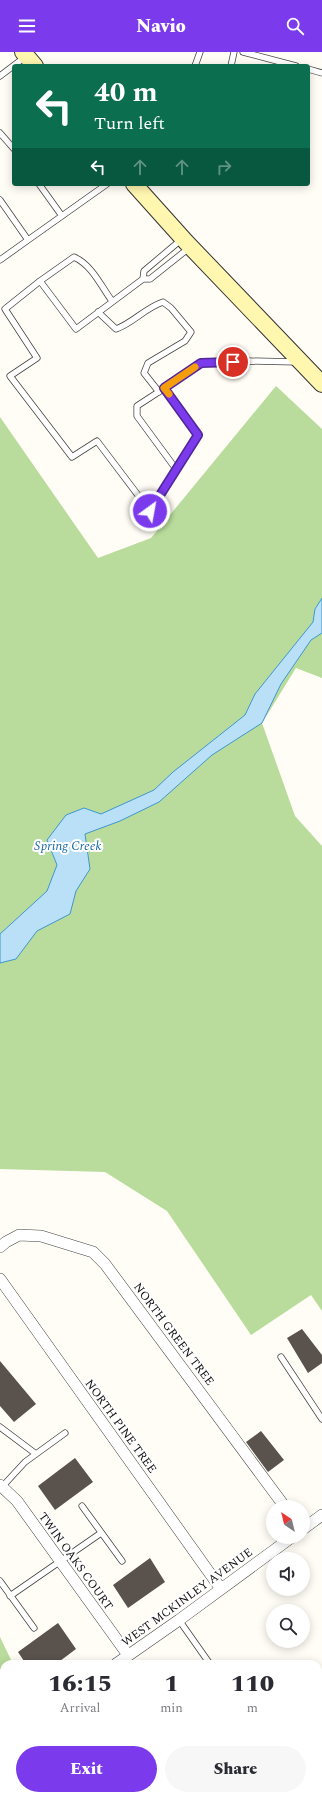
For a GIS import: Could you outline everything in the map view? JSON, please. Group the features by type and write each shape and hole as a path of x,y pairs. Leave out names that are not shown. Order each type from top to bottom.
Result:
{"street":[{"path":"136,186 186,243 322,384"},
{"name":"NORTH GREEN TREE","path":"3,1245 20,1235 41,1236 93,1252 101,1260 280,1500"},
{"name":"NORTH PINE TREE","path":"0,1279 221,1589"},
{"name":"TWIN OAKS COURT","path":"1,1486 17,1501 128,1655"},
{"path":"310,1524 322,1515"},
{"name":"WEST MCKINLEY AVENUE","path":"121,1660 179,1620 282,1544"}],"lane":[{"path":"196,64 200,52"},
{"path":"231,64 234,52"},
{"path":"244,52 289,64"},
{"path":"18,64 29,57"},
{"path":"0,76 12,68"},
{"path":"310,70 322,73"},
{"path":"0,133 12,147"},
{"path":"40,186 62,216"},
{"path":"0,260 104,186"},
{"path":"0,200 28,240"},
{"path":"143,279 144,271 186,243"},
{"path":"40,281 76,329 143,279 150,278 186,243"},
{"path":"112,301 89,268 81,260 74,257 40,281 5,309 37,358 10,376 72,457 97,441 150,511 198,435 164,388"},
{"path":"98,312 116,329 124,326 150,306 163,302 186,324 191,332 185,341 148,363 144,373 158,392"},
{"path":"176,469 137,416 137,406 201,363 249,361 301,362"},
{"path":"281,1356 322,1420"},
{"path":"0,1427 36,1454"},
{"path":"1,1486 25,1462 65,1433"},
{"path":"82,1506 122,1561"},
{"path":"10,1596 101,1533"},
{"path":"0,1581 34,1628"},
{"path":"179,1620 207,1660"}],"green space":[{"path":"276,386 322,429 322,678 296,668 262,723 295,816 322,846 322,1311 311,1295 251,1335 167,1211 105,1172 0,1169 0,417 98,558 151,538"},
{"path":"0,1637 11,1660 0,1660"}],"water":[{"name":"Spring Creek","path":"322,598 322,633 311,640 281,684 262,723 212,755 159,802 120,821 85,834 90,869 76,891 70,914 37,931 16,959 0,963 0,934 47,891 57,865 47,840 66,815 84,808 101,814 154,790 173,772 245,715 255,694 313,622 315,609"}],"building":[{"path":"302,1329 322,1355 322,1363 308,1373 287,1338"},
{"path":"0,1361 36,1404 14,1422 0,1406"},
{"path":"261,1431 284,1460 268,1472 246,1442"},
{"path":"75,1458 93,1482 55,1510 38,1486"},
{"path":"150,1558 165,1582 128,1608 113,1585"},
{"path":"58,1623 76,1649 61,1660 23,1660 18,1652"}],"slow traffic":[{"path":"169,394 164,388 195,367"}],"route":[{"path":"150,511 198,435 164,388 201,363 233,362"}]}
